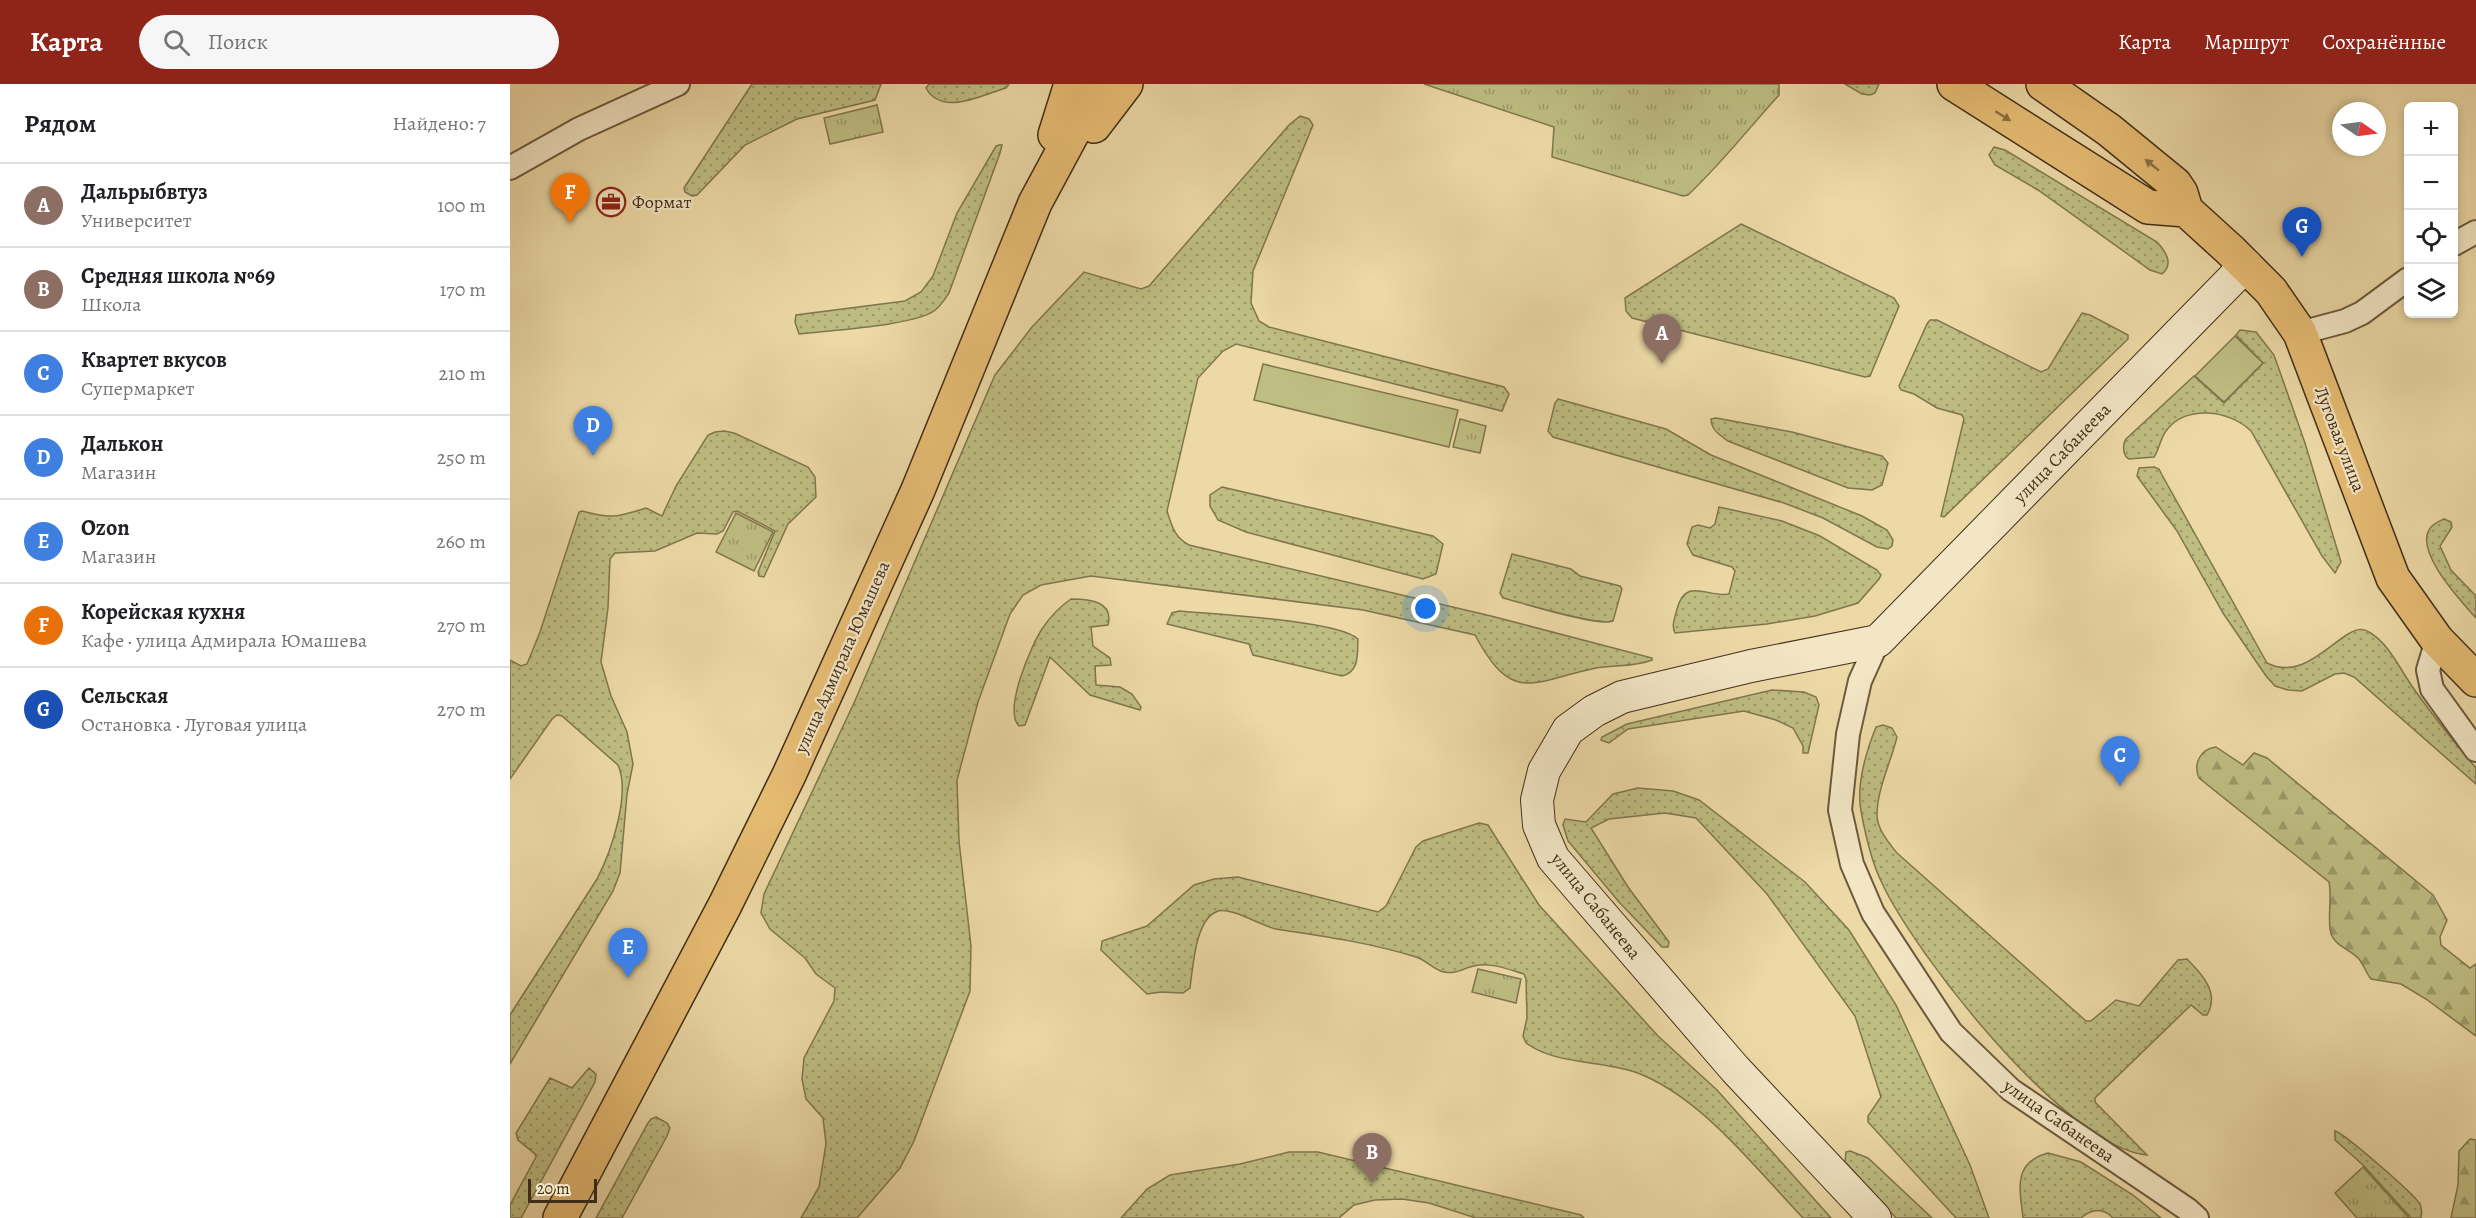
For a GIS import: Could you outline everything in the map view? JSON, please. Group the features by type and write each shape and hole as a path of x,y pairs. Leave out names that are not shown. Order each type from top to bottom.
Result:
{"main road":[{"path":"1035,203 1071,84"},
{"name":"улица Адмирала Юмашева","path":"560,1218 725,905 789,775 918,490 1035,203 1099,84"},
{"path":"1035,203 1126,84"},
{"path":"1954,84 2148,207 2186,210"},
{"name":"Луговая улица","path":"2043,84 2109,130 2175,184 2181,193 2186,210 2246,265 2277,299 2300,333 2393,578 2437,640 2476,680"}],"street":[{"path":"510,168 579,129 678,84"},
{"path":"2458,242 2476,232"},
{"name":"улица Сабанеева","path":"2198,1218 2011,1090 1951,1032 1874,913 1852,864 1840,810 1848,734 1860,681 1878,641 2246,265"},
{"path":"2300,333 2345,321 2362,313 2404,283"},
{"path":"2437,640 2428,670 2432,689 2476,750"},
{"name":"улица Сабанеева","path":"1875,1218 1735,1070 1553,858 1539,825 1537,800 1544,771 1568,730 1594,711 1622,697 1750,666 1878,641"}],"green space":[{"path":"752,84 881,84 875,100 797,119 745,145 697,195 692,196 685,192 684,188"},
{"path":"929,84 1009,84 1006,88 974,99 952,103 933,97 926,88"},
{"path":"1424,84 1779,84 1779,95 1712,171 1688,195 1683,196 1552,157 1554,127"},
{"path":"1845,84 1879,84 1875,93 1870,95 1862,94"},
{"path":"877,105 883,132 830,144 824,118"},
{"path":"1300,116 1309,119 1313,125 1253,271 1251,303 1259,321 1269,327 1504,387 1509,394 1502,411 1236,344 1223,351 1198,378 1167,511 1177,535 1189,545 1491,616 1652,658 1652,660 1632,665 1596,668 1540,682 1526,683 1513,680 1501,672 1475,635 1363,610 1091,576 1041,585 1023,595 1010,614 978,702 957,780 959,841 971,946 970,991 914,1141 900,1168 857,1218 801,1218 819,1187 826,1144 823,1118 806,1099 802,1079 804,1058 834,1001 835,988 816,974 805,958 770,929 761,913 764,894 854,703 995,375 1032,327 1084,272 1141,289 1149,286 1289,125"},
{"path":"1002,145 1000,153 949,293 939,307 923,316 890,324 799,334 795,322 796,315 905,301 921,292 933,276 957,213 996,146"},
{"path":"1994,147 2005,150 2157,242 2167,258 2166,270 2162,274 2150,270 2038,190 1995,165 1989,155"},
{"path":"1741,224 1894,298 1899,306 1870,376 1865,377 1632,318 1626,311 1625,298"},
{"path":"2082,313 2128,335 2128,339 1944,517 1941,516 1964,419 1962,415 1937,408 1914,394 1901,390 1899,386 1927,324 1930,320 1937,320 2041,372 2048,369"},
{"path":"2240,330 2256,332 2274,355 2305,443 2341,562 2335,573 2322,556 2251,431 2232,418 2208,413 2184,417 2174,422 2166,431 2154,457 2129,459 2124,453 2126,439 2194,376 2224,403 2263,363 2236,335"},
{"path":"2235,336 2263,363 2224,402 2195,376"},
{"path":"1263,364 1458,410 1449,447 1254,400"},
{"path":"1558,399 1666,429 1711,455 1862,516 1887,530 1893,540 1892,546 1888,549 1877,547 1823,518 1784,503 1553,437 1548,431"},
{"path":"1460,419 1486,426 1480,453 1453,447"},
{"path":"1711,419 1792,432 1882,456 1888,463 1882,485 1872,490 1848,488 1728,441 1716,432"},
{"path":"724,431 734,433 808,467 815,477 816,497 788,524 764,577 759,576 758,572 775,531 737,511 733,512 723,531 717,534 697,533 655,551 615,553 610,559 608,608 601,662 611,696 627,732 633,764 627,794 620,873 613,891 510,1064 510,1015 597,879 618,823 622,791 618,765 562,716 557,715 510,779 510,660 521,666 527,664 540,632 579,512 614,516 646,508 662,516 676,486 708,435"},
{"path":"2139,468 2159,469 2267,663 2279,667 2300,665 2353,631 2366,630 2389,650 2421,699 2476,768 2476,784 2354,677 2344,673 2335,674 2302,691 2275,686 2223,613 2177,531 2137,476"},
{"path":"1222,487 1433,536 1443,544 1436,574 1423,579 1246,532 1218,520 1210,506 1210,495"},
{"path":"1719,507 1782,521 1820,536 1877,570 1881,575 1858,603 1815,616 1767,624 1675,633 1673,624 1677,609 1686,593 1698,591 1729,594 1735,571 1732,567 1693,555 1687,544 1692,527 1698,525 1710,528 1715,524"},
{"path":"736,513 773,532 754,571 716,552"},
{"path":"2444,519 2451,522 2452,527 2440,546 2451,570 2476,596 2476,618 2450,588 2433,561 2428,547 2427,536 2432,526"},
{"path":"1512,554 1571,569 1580,576 1620,586 1622,589 1613,621 1577,618 1503,598 1500,593"},
{"path":"1071,599 1092,601 1104,606 1109,617 1108,625 1091,627 1093,646 1110,658 1111,665 1095,666 1096,685 1120,687 1132,694 1141,707 1140,710 1090,695 1050,657 1025,725 1019,726 1015,718 1014,706 1026,663 1045,625"},
{"path":"1179,611 1301,623 1346,632 1358,639 1355,666 1352,671 1342,676 1253,655 1249,644 1167,624 1172,613"},
{"path":"1772,690 1804,692 1816,697 1819,705 1808,753 1803,753 1803,746 1793,728 1776,720 1744,711 1628,729 1609,743 1601,740 1602,737 1627,724"},
{"path":"1883,725 1892,728 1897,737 1882,785 1877,815 1881,831 1887,840 1897,853 2086,1021 2091,1021 2116,1000 2139,1006 2178,960 2187,959 2208,984 2211,999 2207,1015 2203,1015 2191,1005 2095,1098 2095,1102 2147,1155 2114,1144 2076,1119 2036,1084 1958,997 1898,913 1874,864 1864,828 1860,801 1861,779 1869,747 1876,727"},
{"path":"2216,747 2243,765 2254,753 2267,758 2433,895 2447,920 2440,937 2441,945 2470,968 2476,964 2476,1036 2426,999 2401,984 2371,979 2359,959 2337,943 2330,929 2329,882 2199,778 2197,768 2199,758 2210,748"},
{"path":"1638,788 1673,791 1699,800 1805,882 1849,930 1896,1005 1970,1165 1989,1218 1956,1218 1868,1122 1868,1116 1881,1097 1855,1016 1767,894 1696,818 1665,813 1609,819 1591,828 1628,887 1669,942 1668,947 1662,947 1619,902 1568,841 1563,825 1565,819 1586,822 1613,794"},
{"path":"1479,823 1488,825 1539,905 1658,1036 1717,1090 1831,1218 1803,1218 1726,1135 1682,1098 1659,1083 1621,1068 1564,1059 1526,1043 1523,1036 1527,1018 1524,974 1490,965 1444,972 1420,958 1399,952 1347,940 1276,929 1229,911 1216,912 1204,925 1196,946 1190,988 1183,993 1147,994 1101,950 1102,941 1147,926 1194,885 1214,879 1238,877 1378,912 1386,906 1416,847 1423,841"},
{"path":"1478,969 1521,979 1516,1003 1472,992"},
{"path":"589,1068 596,1074 595,1082 521,1218 510,1218 510,1205 536,1157 518,1140 516,1133 550,1078 572,1088"},
{"path":"656,1117 667,1123 670,1128 622,1218 596,1218 648,1123"},
{"path":"2335,1131 2364,1152 2415,1198 2421,1206 2421,1218 2411,1218 2363,1165 2335,1140"},
{"path":"2470,1139 2476,1140 2476,1218 2451,1218 2458,1185 2459,1151"},
{"path":"1850,1151 1868,1158 1932,1218 1896,1218 1845,1162 1846,1152"},
{"path":"1289,1152 1318,1152 1581,1215 1584,1218 1476,1218 1429,1203 1402,1199 1375,1200 1354,1205 1339,1218 1121,1218 1147,1189 1170,1175 1240,1164"},
{"path":"2048,1153 2081,1162 2133,1195 2161,1218 2113,1218 2106,1212 2098,1210 2089,1212 2081,1218 2023,1218 2020,1187 2023,1170 2036,1157"},
{"path":"2363,1167 2409,1218 2357,1218 2335,1193"}],"place":[{"name":"Формат","path":"611,202"},
{"name":"Корейская кухня","path":"570,223"},
{"name":"Сельская","path":"2302,257"},
{"name":"Дальрыбвтуз","path":"1662,364"},
{"name":"Далькон","path":"593,456"},
{"name":"Квартет вкусов","path":"2120,786"},
{"name":"Ozon","path":"628,978"},
{"name":"Средняя школа №69","path":"1372,1183"}]}
